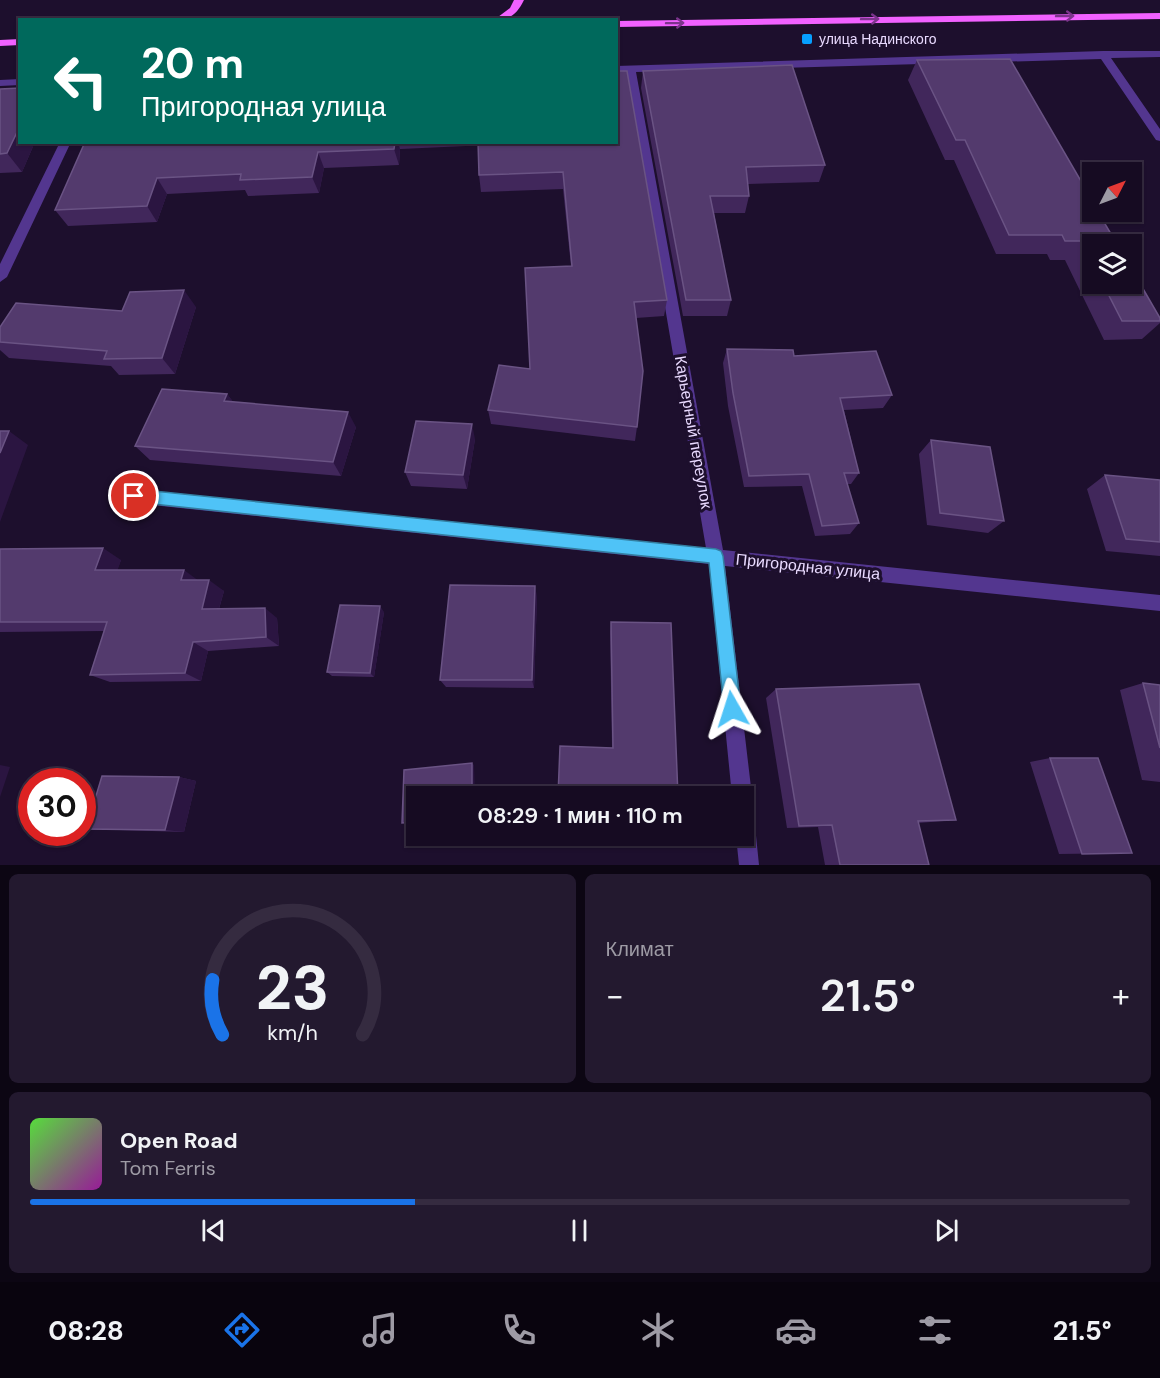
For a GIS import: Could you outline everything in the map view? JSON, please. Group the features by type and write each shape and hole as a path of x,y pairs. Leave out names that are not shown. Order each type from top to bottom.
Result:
{"main road":[{"path":"502,18 514,10 519,0"},
{"path":"618,24 1160,16"},
{"path":"0,43 18,42"}],"street":[{"path":"1103,54 1160,137"},
{"path":"623,69 1160,54"},
{"name":"Карьерный переулок","path":"623,69 716,556 741,786"},
{"path":"0,83 18,82"},
{"path":"0,277 65,144"},
{"name":"Пригородная улица","path":"134,496 1160,603"},
{"path":"747,846 749,865"}],"building":[{"path":"1010,59 1082,183 1082,222 1104,222 1111,234 1082,234 1082,243 1081,241 1065,241 1062,235 1009,235 965,140 956,140 917,60"},
{"path":"792,65 825,165 746,167 749,196 710,196 731,300 686,300 643,71"},
{"path":"618,71 627,71 667,300 634,302 643,371 637,427 488,410 499,365 530,369 525,268 572,266 563,172 479,175 478,144 618,144"},
{"path":"18,88 18,130 7,153 0,154 0,89"},
{"path":"84,144 395,144 394,149 318,152 312,177 240,180 241,174 157,178 147,206 55,210"},
{"path":"1142,287 1160,321 1122,321 1108,294 1142,294"},
{"path":"184,290 162,358 104,359 107,351 0,342 0,327 16,303 122,311 130,292"},
{"path":"727,349 793,350 794,356 876,351 892,395 840,398 859,473 844,473 859,523 822,526 809,474 749,476"},
{"path":"162,389 227,394 224,401 348,412 333,462 135,446"},
{"path":"416,421 472,424 463,475 405,472"},
{"path":"0,431 9,431 0,453"},
{"path":"931,440 990,447 1004,521 940,513"},
{"path":"1105,475 1160,480 1160,542 1126,539"},
{"path":"103,548 95,570 184,570 181,580 209,580 202,609 265,608 266,637 193,642 185,673 90,675 107,622 0,622 0,549"},
{"path":"450,585 535,586 532,680 440,680"},
{"path":"340,605 380,606 370,673 327,672"},
{"path":"611,622 671,623 678,786 558,786 560,746 613,748"},
{"path":"1143,683 1160,685 1160,748"},
{"path":"919,684 956,820 918,821 929,865 840,865 832,825 799,826 776,689"},
{"path":"1050,758 1098,758 1132,853 1082,854"},
{"path":"472,763 472,786 406,786 406,823 402,823 404,770"},
{"path":"102,776 179,777 165,830 96,829 96,796"}],"place":[{"name":"улица Надинского","path":"807,39"}],"route":[{"path":"134,496 716,556 732,709"}]}
